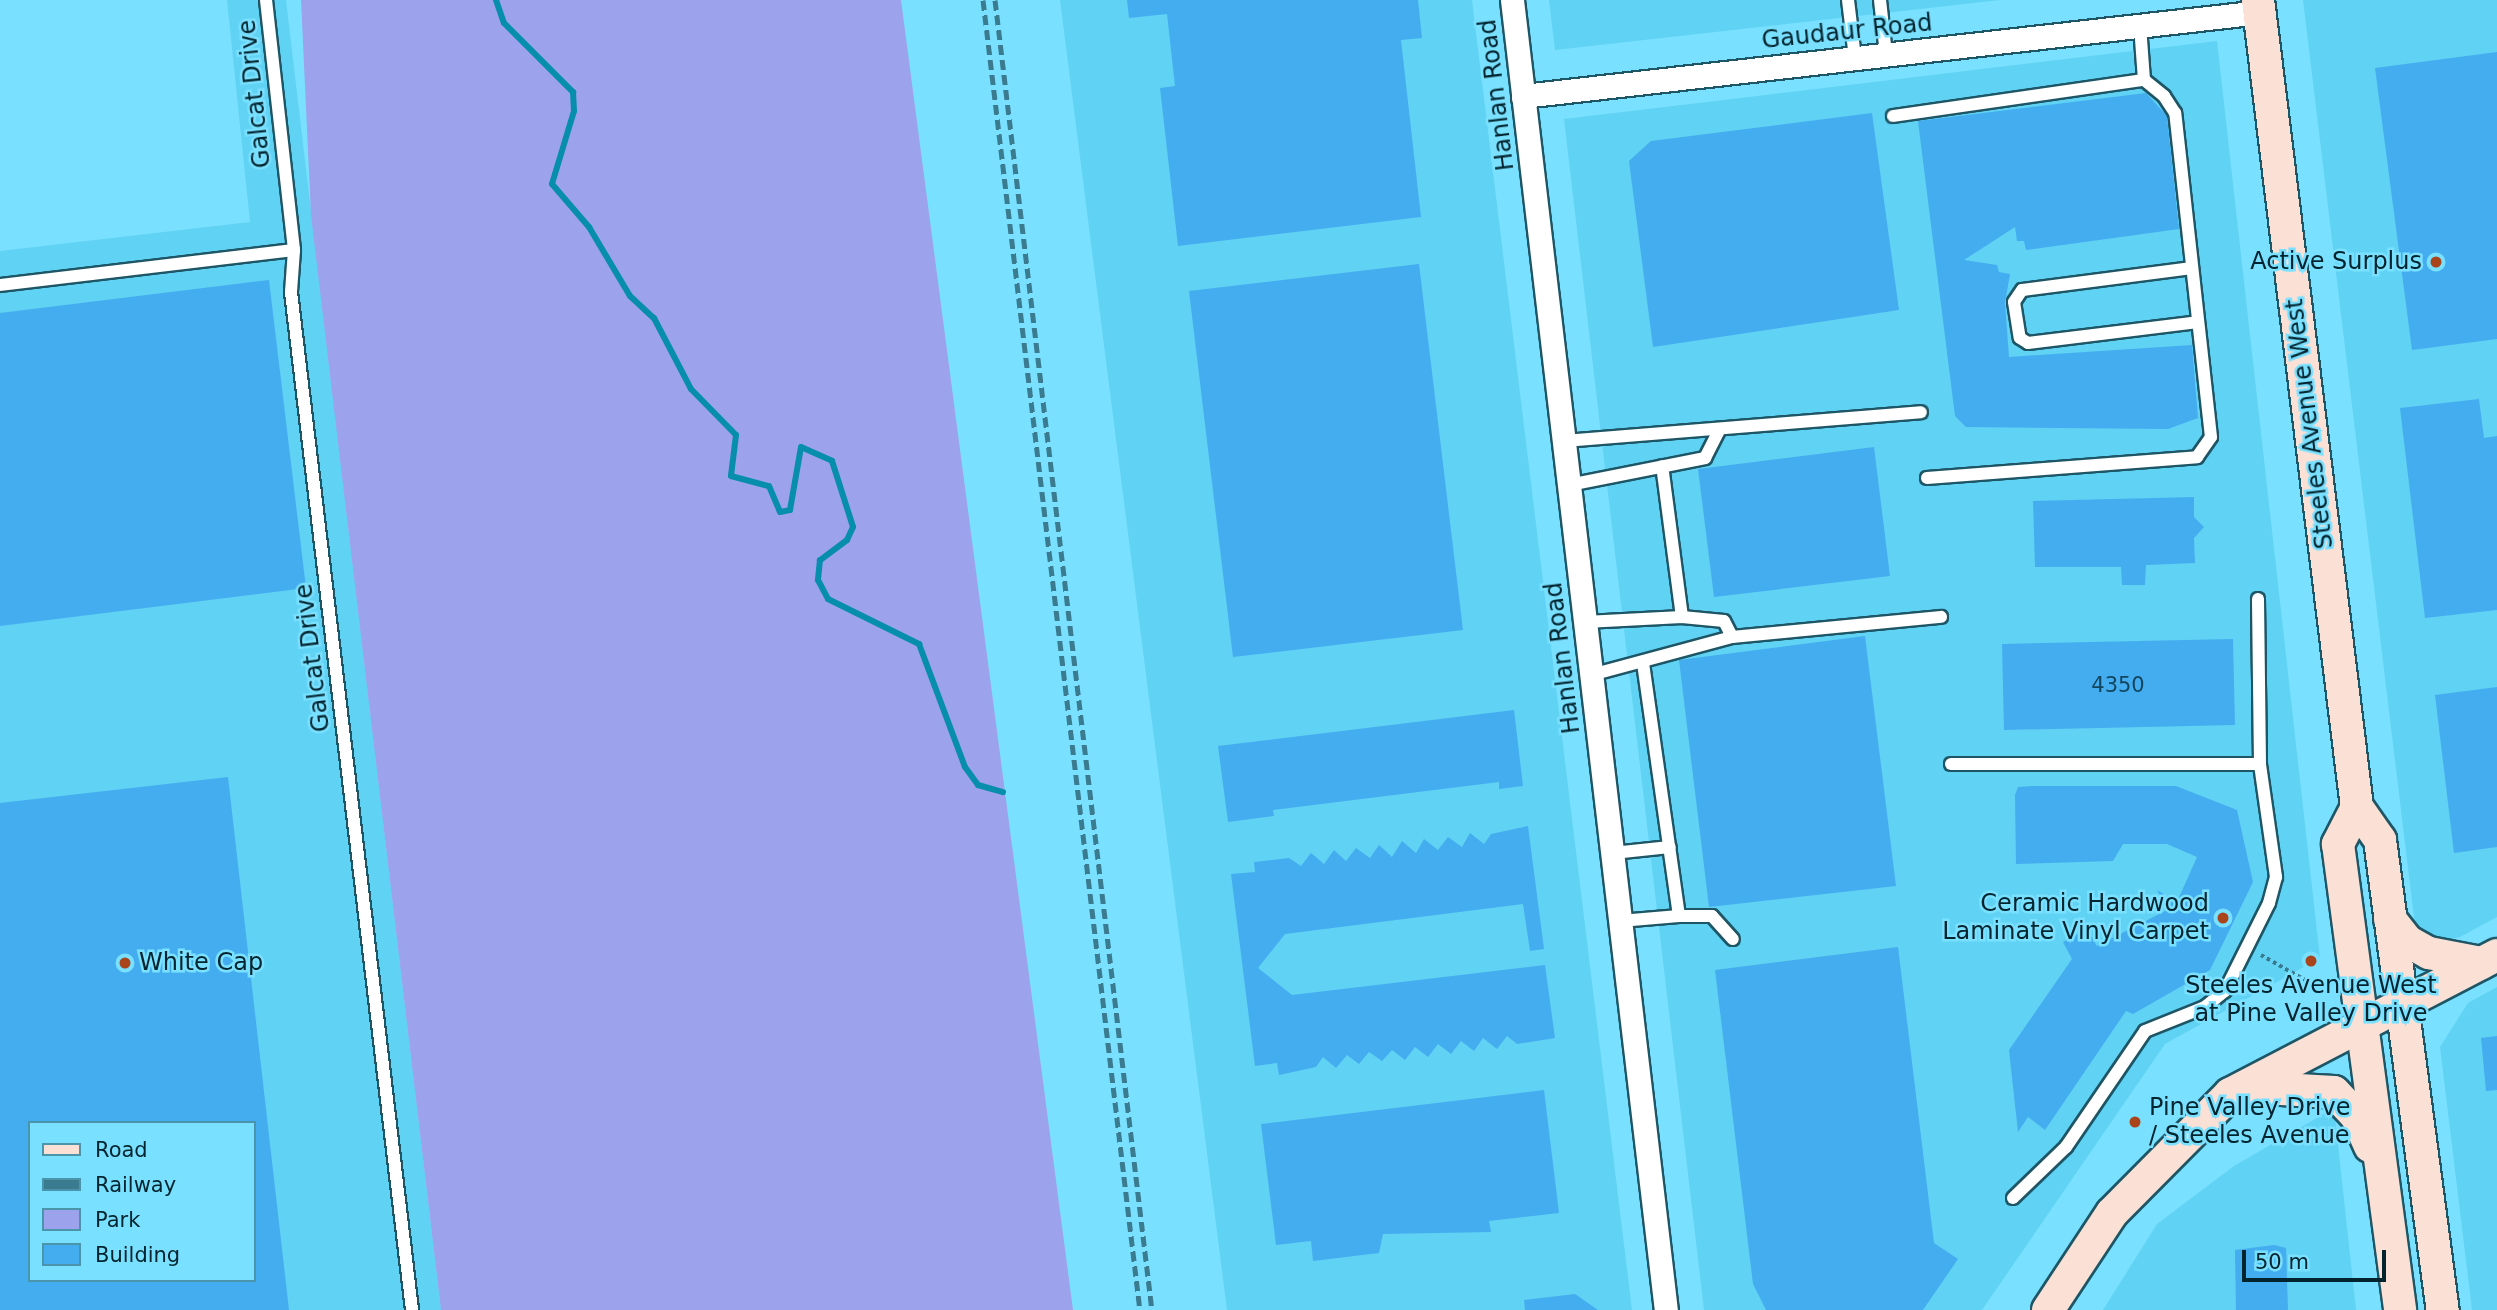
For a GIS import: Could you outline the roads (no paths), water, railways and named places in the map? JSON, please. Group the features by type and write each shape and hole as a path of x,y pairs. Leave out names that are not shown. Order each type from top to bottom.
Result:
{"main road":[{"name":"Steeles Avenue West","path":"2259,6 2357,807 2380,840 2443,1310"},
{"path":"2357,807 2338,844 2400,1310"},
{"path":"2390,919 2407,941 2429,953 2489,959"},
{"path":"2048,1310 2112,1213 2238,1088 2489,959"},
{"path":"2238,1088 2270,1084 2334,1091 2357,1117 2382,1173"}],"street":[{"name":"Hanlan Road","path":"1512,0 1666,1310"},
{"name":"Gaudaur Road","path":"1523,96 2140,26 2259,6"}],"lane":[{"name":"Galcat Drive","path":"266,0 294,250 291,292 412,1310"},
{"path":"1848,0 1856,58"},
{"path":"1880,0 1886,54"},
{"path":"2140,26 2144,80"},
{"path":"1892,116 2144,80 2164,96 2175,113 2211,438 2197,457 1927,478"},
{"path":"0,285 294,250"},
{"path":"2192,268 2022,290 2014,302 2020,338 2028,343 2198,322"},
{"path":"1564,441 1719,431 1921,412"},
{"path":"1569,485 1705,458 1719,431"},
{"path":"1662,466 1682,617"},
{"path":"2014,1198 2066,1147 2146,1031 2204,1007 2225,991 2247,947 2276,877 2260,764 2258,599"},
{"path":"1585,622 1682,617 1724,621 1732,637"},
{"path":"1591,675 1732,637 1941,617"},
{"path":"1643,662 1679,916"},
{"path":"1951,764 2260,764"},
{"path":"1613,853 1670,847"},
{"path":"1620,921 1713,916 1733,939"}],"waterway":[{"path":"496,0 504,23 573,92 574,111 552,184 589,227 630,296 654,318 691,389 736,435 731,476 769,486 780,512 790,510 801,447 832,461 853,527 847,540 820,560 818,580 828,599 919,644 965,767 978,785 1003,792"}],"railway":[{"path":"983,0 1140,1310"},
{"path":"995,0 1152,1310"}],"place":[{"name":"Active Surplus","path":"2436,262"},
{"name":"Ceramic Hardwood Laminate Vinyl Carpet","path":"2223,918"},
{"name":"Steeles Avenue West at Pine Valley Drive","path":"2311,961"},
{"name":"White Cap","path":"125,963"},
{"name":"Pine Valley Drive / Steeles Avenue","path":"2135,1122"}]}
